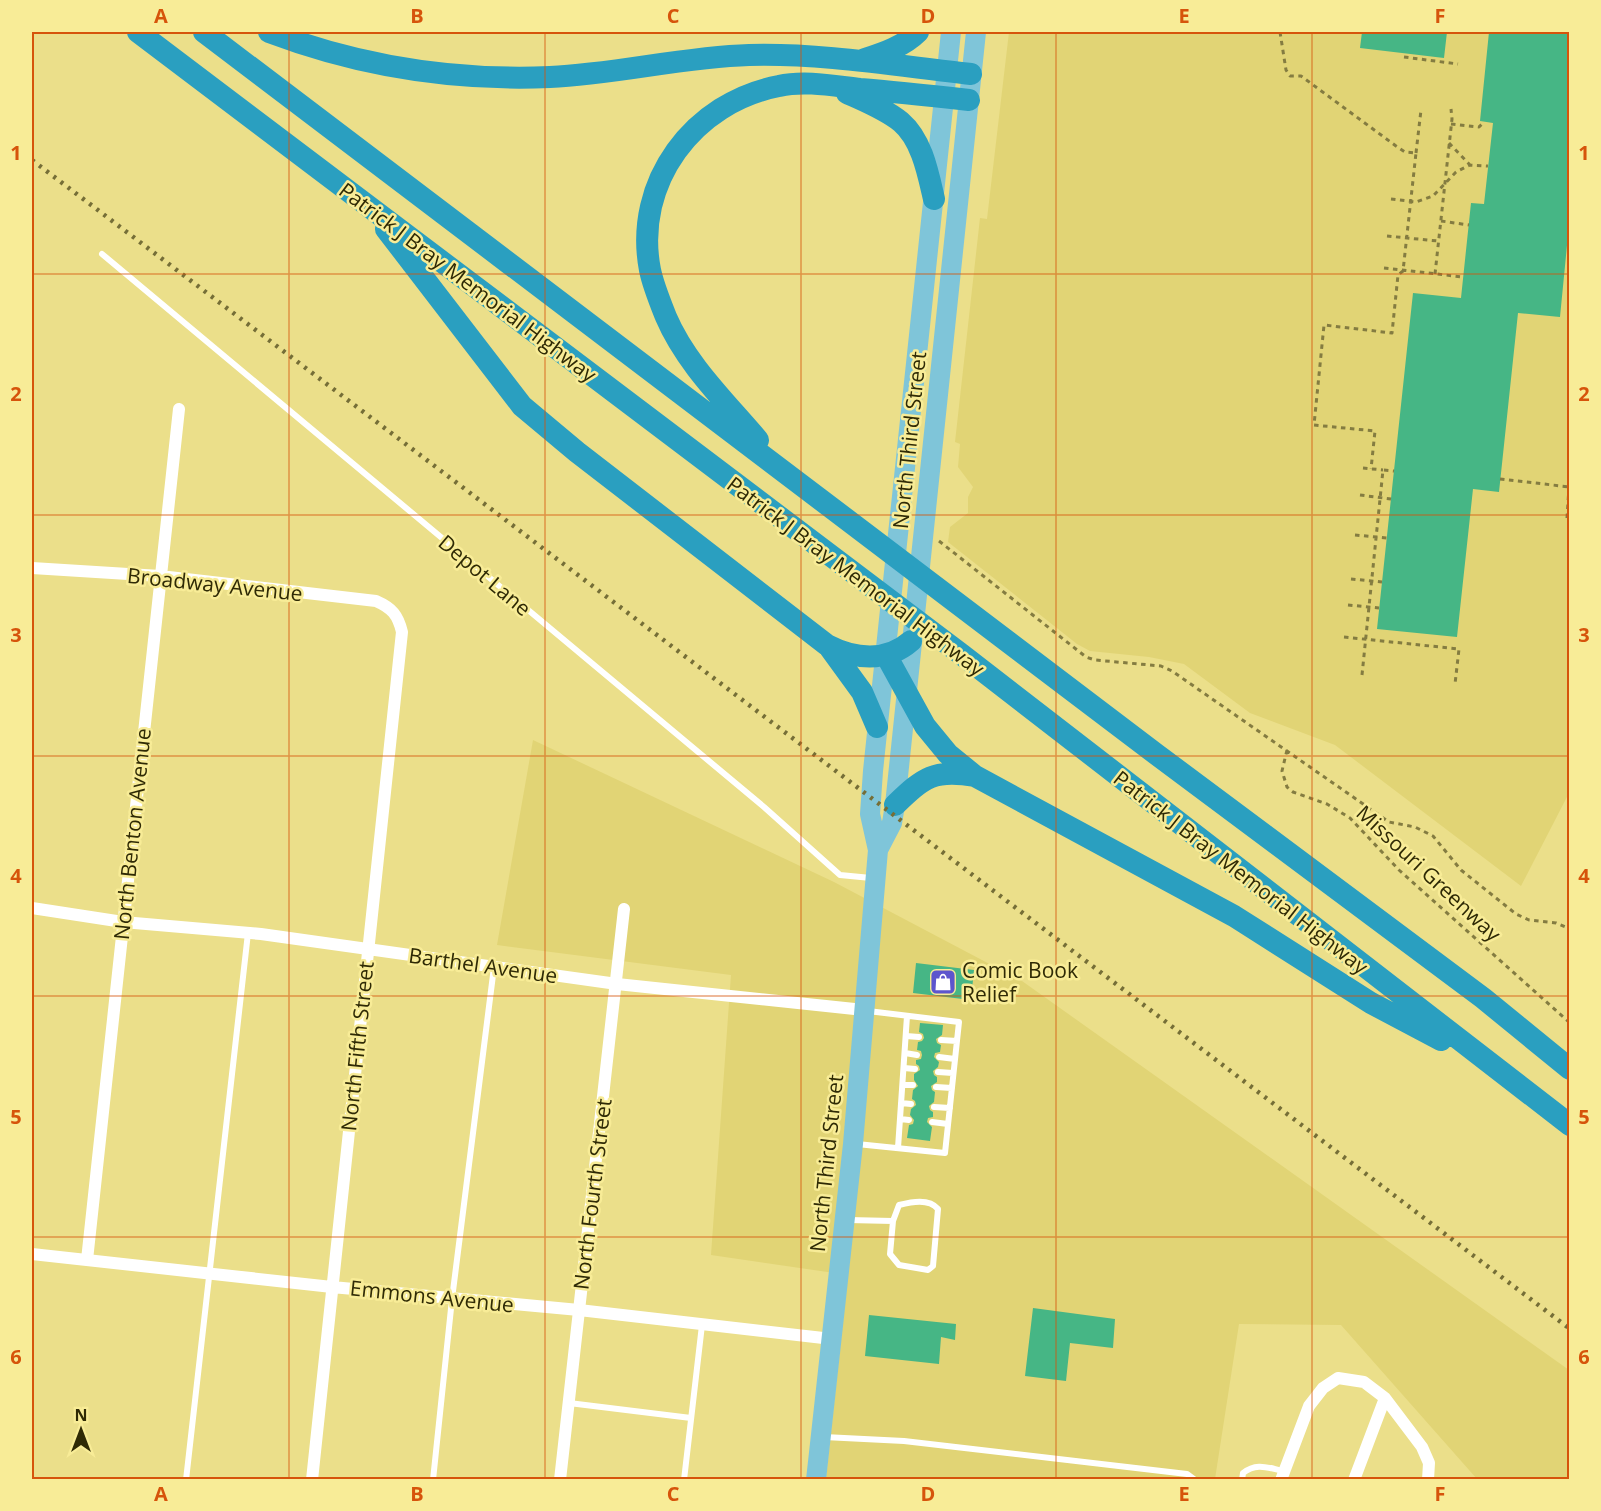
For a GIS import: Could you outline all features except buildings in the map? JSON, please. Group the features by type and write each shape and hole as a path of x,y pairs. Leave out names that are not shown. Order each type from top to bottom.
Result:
{"highway":[{"name":"Patrick J Bray Memorial Highway","path":"138,32 960,654 1569,1125"},
{"name":"Patrick J Bray Memorial Highway","path":"204,32 1112,721 1465,984 1569,1069"},
{"path":"269,32 358,60 430,73 466,76 551,77 706,58 750,55 858,61 971,74"},
{"path":"858,61 898,47 918,32"},
{"path":"786,474 696,367 671,327 650,270 648,241 650,215 657,188 667,165 683,140 702,121 727,104 755,92 781,85 832,86 969,100"},
{"path":"832,86 888,113 902,123 919,148 934,199"},
{"path":"369,206 522,406 577,452 827,645 852,656 865,657 886,655 904,647 911,641"},
{"path":"827,645 862,692 877,727"},
{"path":"886,655 925,726 948,754 975,777 1234,916 1371,1003 1496,1069"},
{"path":"895,806 913,788 934,775 944,772 975,777"}],"main road":[{"name":"North Third Street","path":"816,1479 853,1144 878,850 870,814 877,727 951,32"},
{"name":"North Third Street","path":"878,850 892,823 895,806 976,32"}],"street":[{"name":"North Benton Avenue","path":"87,1260 179,409"},
{"name":"Broadway Avenue","path":"32,568 160,576 376,602 388,607 395,614"},
{"name":"North Fifth Street","path":"312,1479 402,632 395,614"},
{"name":"Barthel Avenue","path":"32,908 123,922 248,933 617,984 864,1010"},
{"name":"North Fourth Street","path":"560,1479 624,909"},
{"name":"Emmons Avenue","path":"32,1254 332,1287 579,1310 832,1339"},
{"path":"1283,1475 1309,1406 1323,1388 1338,1378 1364,1382 1385,1398 1422,1447 1429,1462 1428,1479"},
{"path":"1354,1479 1385,1398"}],"lane":[{"name":"Depot Lane","path":"102,254 764,807 840,875 875,878"},
{"path":"186,1479 248,933"},
{"path":"433,1479 452,1299 494,967"},
{"path":"853,1144 945,1153 957,1041 958,1022 864,1010"},
{"path":"898,1148 908,1016"},
{"path":"906,1036 919,1037"},
{"path":"941,1040 957,1041"},
{"path":"905,1053 917,1054"},
{"path":"939,1057 955,1059"},
{"path":"904,1068 915,1069"},
{"path":"938,1071 953,1073"},
{"path":"903,1085 913,1085"},
{"path":"936,1088 952,1088"},
{"path":"901,1103 911,1104"},
{"path":"934,1107 950,1108"},
{"path":"900,1119 909,1120"},
{"path":"932,1122 948,1124"},
{"path":"915,1202 934,1204 938,1209 933,1266 928,1270 899,1264 890,1254 893,1221 899,1205 915,1202"},
{"path":"845,1219 893,1221"},
{"path":"684,1479 702,1325"},
{"path":"569,1403 691,1418"},
{"path":"821,1437 904,1441 1187,1474 1195,1479"},
{"path":"1242,1479 1243,1473 1251,1467 1261,1467 1283,1475"}],"path":[{"path":"1280,32 1286,70 1290,75 1301,76 1396,146 1405,152 1416,153"},
{"path":"1404,57 1458,64"},
{"path":"1371,469 1375,431 1314,425 1324,325 1392,333 1398,274 1403,270 1421,110"},
{"path":"1435,274 1451,110"},
{"path":"1451,124 1479,127 1484,122"},
{"path":"1449,143 1470,165"},
{"path":"1391,199 1416,202 1433,196 1456,172 1470,165 1488,166"},
{"path":"1441,221 1469,225"},
{"path":"1387,236 1438,241"},
{"path":"1384,268 1463,277"},
{"path":"1363,468 1394,471"},
{"path":"1362,675 1383,470"},
{"path":"1500,479 1569,486 1567,518"},
{"path":"1360,495 1391,500"},
{"path":"1355,535 1387,538"},
{"name":"Missouri Greenway","path":"935,537 1086,657 1095,660 1161,666 1172,671 1389,822 1415,827 1432,836 1461,870 1516,914 1529,920 1556,923 1569,929"},
{"path":"1351,579 1382,582"},
{"path":"1348,605 1379,608"},
{"path":"1344,637 1459,649 1455,684"},
{"name":"Missouri Greenway","path":"1287,750 1281,771 1287,787 1293,792 1327,804 1350,818 1399,870 1569,1023"}],"shaded area":[{"path":"1009,32 1569,32 1569,793 1521,886 1335,745 1250,713 1184,664 1149,657 1090,651 1077,644 948,542 950,527 968,513 968,497 973,487 958,467 960,444 955,442 980,218 987,219"},
{"path":"533,740 834,882 1022,981 1569,1370 1569,1479 1477,1479 1341,1325 1239,1324 1215,1479 826,1479 848,1275 711,1255 731,975 497,945"}],"railway":[{"path":"32,160 1570,1329"}],"place":[{"name":"Comic Book Relief","path":"943,982"}]}
